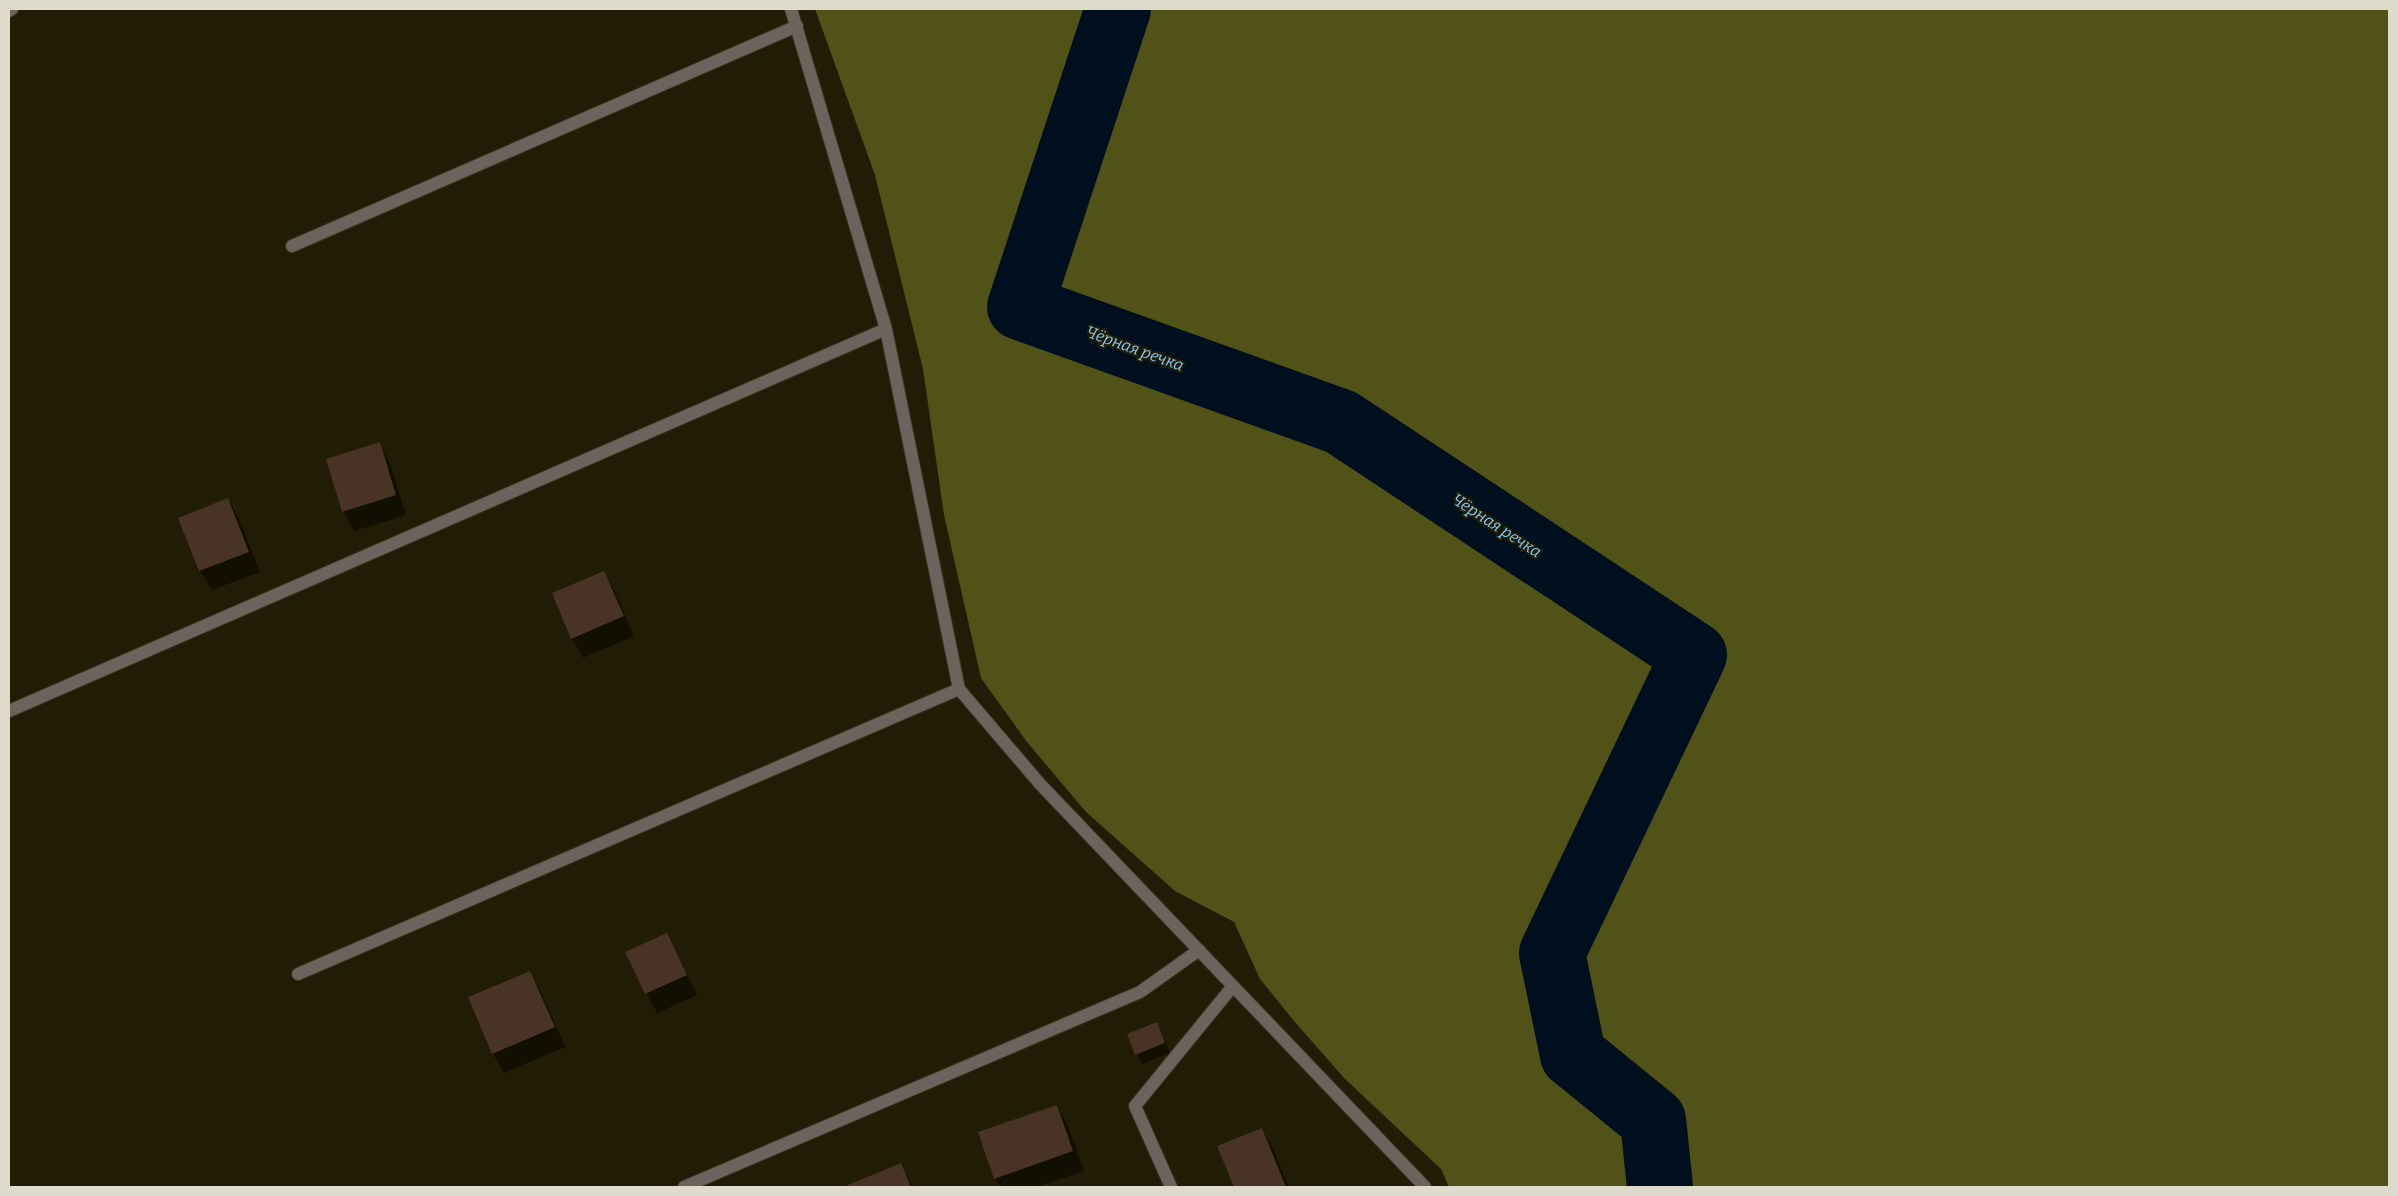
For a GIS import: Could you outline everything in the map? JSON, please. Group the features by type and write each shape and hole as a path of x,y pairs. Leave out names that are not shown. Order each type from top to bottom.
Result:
{"street":[{"path":"791,9 886,329 959,689 1040,784 1424,1187"},
{"path":"292,246 797,26"},
{"path":"9,711 886,329"},
{"path":"298,974 959,689"},
{"path":"684,1187 1140,992 1199,950"},
{"path":"1171,1187 1135,1106 1233,986"}],"shaded area":[{"path":"815,9 2389,9 2389,1187 1449,1187 1441,1169 1344,1078 1294,1021 1260,979 1234,922 1175,891 1086,812 1027,742 981,678 944,515 923,369 875,175"}],"building":[{"path":"380,442 396,495 342,512 326,459"},
{"path":"228,498 249,552 199,571 178,518"},
{"path":"604,571 624,616 571,639 552,593"},
{"path":"667,933 687,975 645,994 625,952"},
{"path":"530,971 555,1027 492,1054 468,997"},
{"path":"1157,1022 1165,1043 1135,1055 1127,1034"},
{"path":"1057,1105 1073,1151 994,1179 978,1132"},
{"path":"1262,1128 1286,1187 1234,1187 1217,1146"},
{"path":"901,1163 911,1187 843,1187"}],"waterway":[{"name":"Чёрная речка","path":"1118,9 1020,307 1341,422 1694,655 1552,953 1573,1055 1653,1120 1660,1187"}]}
